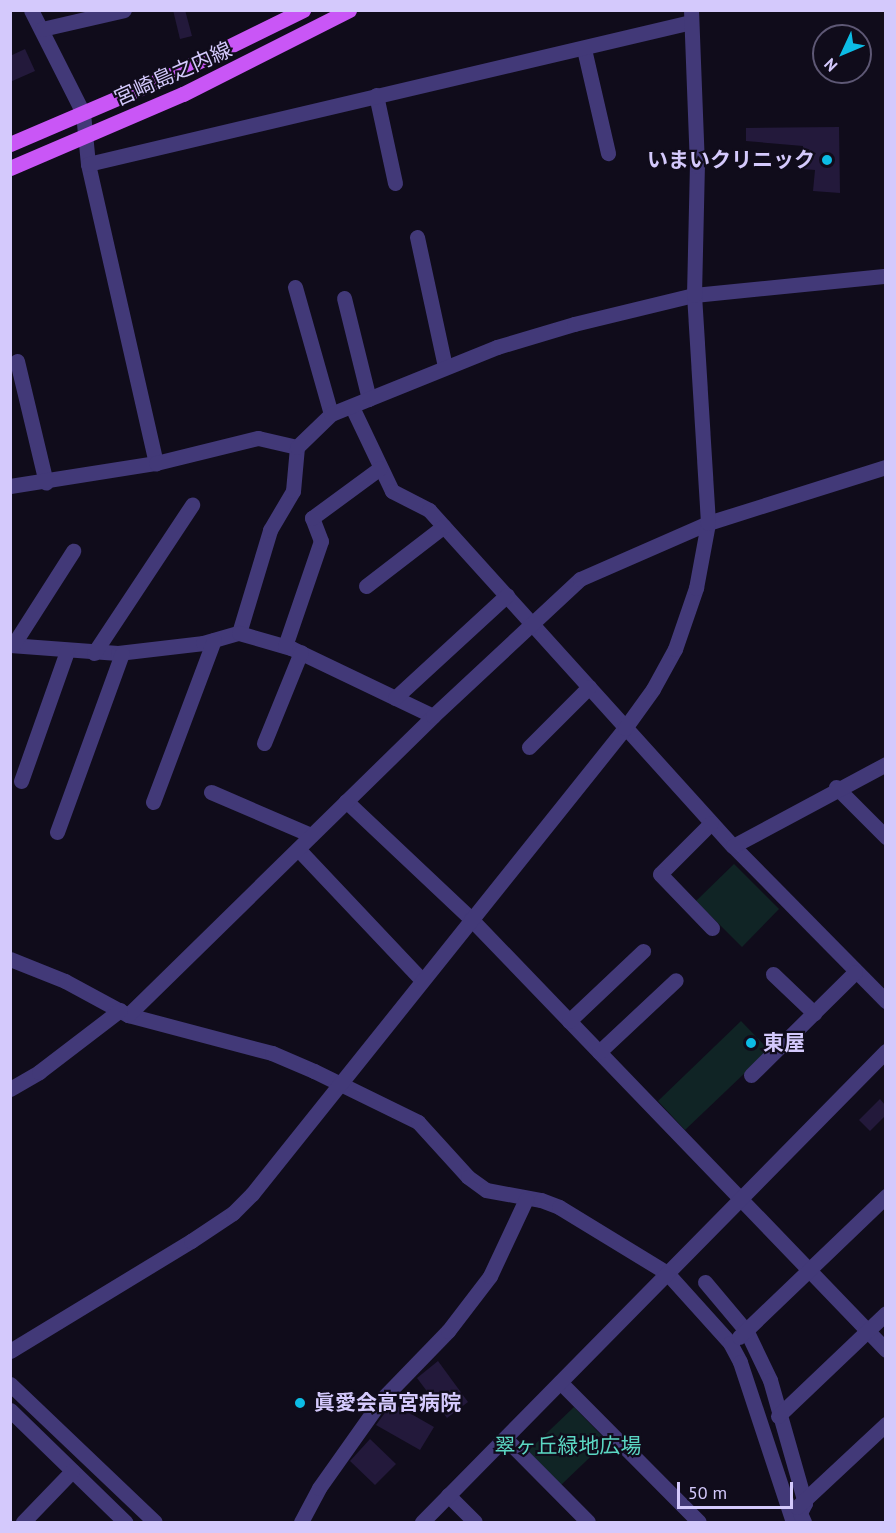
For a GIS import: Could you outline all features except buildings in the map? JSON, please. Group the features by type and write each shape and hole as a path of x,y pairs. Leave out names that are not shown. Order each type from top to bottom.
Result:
{"main road":[{"name":"宮崎島之内線","path":"10,144 83,113 303,10"},
{"name":"宮崎島之内線","path":"10,168 183,94 349,10"}],"street":[{"path":"31,10 83,113 83,137 88,164 156,463"},
{"path":"42,29 124,10"},
{"path":"10,1351 233,1213 625,728 653,689 675,649 696,588 708,523 694,295 697,166 691,16 584,49 376,95 88,164"},
{"path":"584,49 608,153"},
{"path":"376,95 395,183"},
{"path":"417,237 445,367"},
{"path":"239,633 270,530 293,491 297,447 331,414 445,367 574,324 694,295 885,276"},
{"path":"295,287 331,414"},
{"path":"344,298 369,399"},
{"path":"17,362 46,483"},
{"path":"352,407 392,491 429,510 733,846 885,1000"},
{"path":"10,486 46,483 156,463 258,438 297,447"},
{"path":"10,1089 39,1072 124,1013 298,849 433,716 580,579 708,523 885,467"},
{"path":"285,646 321,541 312,518 380,468"},
{"path":"94,653 192,505"},
{"path":"366,586 444,526"},
{"path":"73,551 12,645 94,653 122,653 214,640 239,633 301,652 433,716"},
{"path":"395,698 507,596"},
{"path":"153,802 214,640"},
{"path":"21,781 67,651"},
{"path":"264,744 301,652"},
{"path":"57,832 122,653"},
{"path":"529,747 589,687"},
{"path":"733,846 836,788 885,764"},
{"path":"836,788 885,837"},
{"path":"212,792 311,836"},
{"path":"346,801 471,919 885,1350"},
{"path":"711,822 660,874 712,928"},
{"path":"298,849 422,980"},
{"path":"569,1021 643,951"},
{"path":"10,959 65,981 124,1013 272,1053 339,1083 418,1122 468,1177 486,1190 559,1207 668,1273 730,1343 754,1396 791,1517 885,1424"},
{"path":"751,1075 855,972"},
{"path":"773,974 814,1013"},
{"path":"599,1052 676,980"},
{"path":"422,1522 885,1051"},
{"path":"730,1343 747,1332 885,1196"},
{"path":"301,1522 319,1488 382,1399 448,1331 490,1276 526,1199"},
{"path":"705,1282 747,1332 770,1380 778,1416 805,1503 800,1513 804,1522"},
{"path":"778,1416 885,1313"},
{"path":"560,1382 699,1522"},
{"path":"10,1384 155,1522"},
{"path":"10,1410 125,1522"},
{"path":"505,1438 588,1522"},
{"path":"23,1522 72,1471"},
{"path":"448,1495 475,1522"}],"green space":[{"path":"734,864 779,909 742,947 696,901"},
{"path":"741,1021 769,1050 685,1130 658,1101"},
{"name":"翠ヶ丘緑地広場","path":"574,1407 607,1441 561,1485 528,1451"}],"place":[{"name":"いまいクリニック","path":"827,160"},
{"name":"東屋","path":"751,1043"},
{"name":"眞愛会高宮病院","path":"300,1403"}]}
